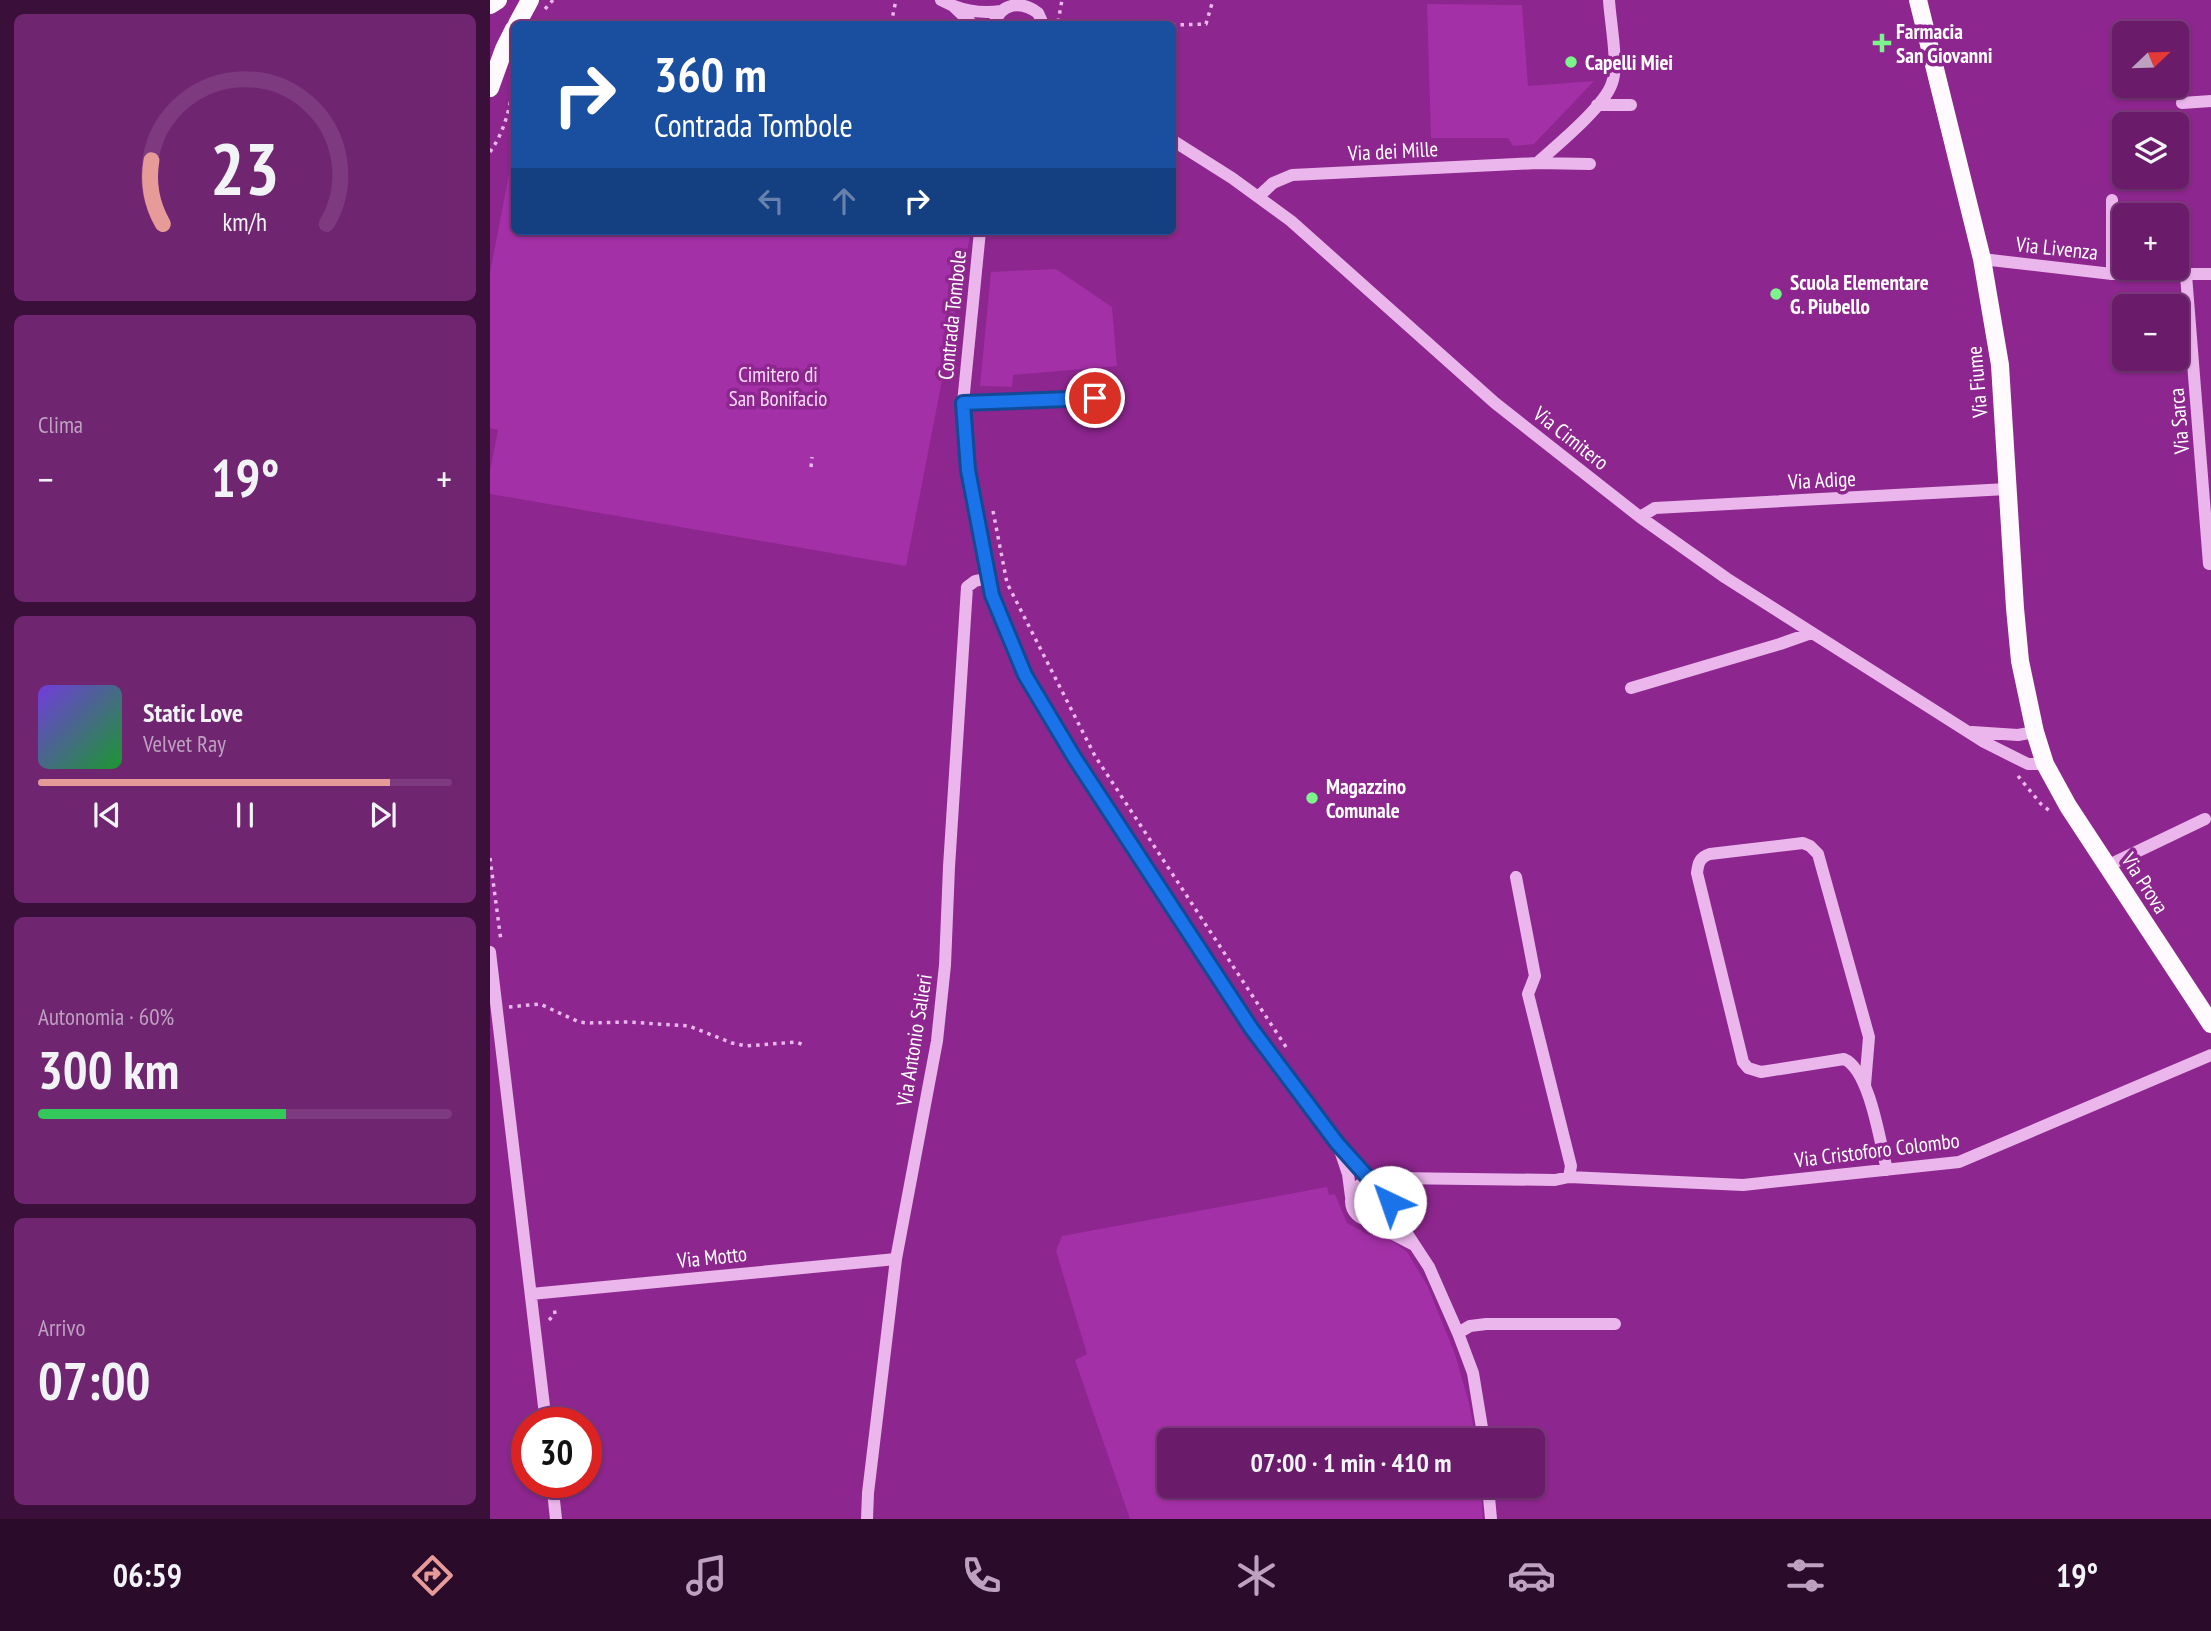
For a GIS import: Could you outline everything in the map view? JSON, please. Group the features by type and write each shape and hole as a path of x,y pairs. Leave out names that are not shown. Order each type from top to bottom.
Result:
{"main road":[{"path":"490,5 498,0"},
{"path":"519,21 530,0"},
{"name":"Via Fiume","path":"1918,0 1982,259 2000,365 2020,661 2035,732 2045,764"},
{"path":"490,88 511,36"},
{"name":"Via Prova","path":"2045,764 2068,806 2211,1024"}],"street":[{"path":"1537,163 1597,105 1612,84 1615,71 1609,0"},
{"path":"947,3 980,12 1020,4 1039,12"},
{"path":"947,3 968,21"},
{"path":"996,21 1006,6"},
{"path":"2182,103 2211,101"},
{"path":"1597,105 1631,105"},
{"name":"Via Cimitero","path":"1176,143 1291,221 1495,403 1640,517 1726,578 1811,633 2013,758 2028,764 2045,764"},
{"name":"Via dei Mille","path":"1258,197 1273,183 1292,175 1537,163 1590,164"},
{"name":"Contrada Tombole","path":"980,235 963,403 968,470 992,595 1025,675 1074,757 1251,1028 1337,1143 1373,1181"},
{"name":"Via Livenza","path":"1982,259 2112,274"},
{"name":"Via Livenza","path":"2189,275 2211,274"},
{"name":"Via Sarca","path":"2186,280 2209,564"},
{"name":"Contrada Tombole","path":"963,403 1119,397"},
{"name":"Via Adige","path":"1640,517 1655,508 2007,489"},
{"name":"Via Antonio Salieri","path":"867,1519 896,1259 937,1041 945,965 948,867 967,587 975,581 989,578"},
{"path":"1631,688 1811,633"},
{"name":"Via Cimitero","path":"1972,732 2005,735 2035,732"},
{"path":"2107,866 2205,819"},
{"path":"1865,1084 1869,1048 1868,1037 1818,853 1803,843 1703,856 1697,873 1743,1062 1748,1068 1761,1072 1844,1059 1861,1054 1869,1048"},
{"path":"1516,877 1535,976 1528,994 1571,1166 1569,1177"},
{"path":"490,952 544,1407"},
{"name":"Via Cristoforo Colombo","path":"1373,1181 1384,1178 1555,1180 1569,1177 1744,1185 1959,1162 2211,1055"},
{"path":"1844,1059 1857,1070 1865,1084 1887,1170"},
{"name":"Contrada Tombole","path":"1337,1143 1348,1174 1351,1197"},
{"path":"1366,1219 1378,1219 1387,1211 1411,1178"},
{"path":"1416,1248 1356,1213 1351,1203 1356,1187 1373,1181 1386,1189 1390,1204 1429,1267 1473,1373 1483,1428"},
{"name":"Via Motto","path":"531,1294 896,1259"},
{"path":"1458,1333 1470,1326 1486,1324 1615,1325"},
{"path":"554,1498 556,1519"},
{"path":"1489,1498 1491,1519"}],"path":[{"path":"892,21 896,0"},
{"path":"1058,21 1062,0"},
{"path":"1176,25 1206,24 1213,0"},
{"path":"490,152 507,117 511,97"},
{"path":"811,467 812,457"},
{"path":"992,508 1007,583 1096,756 1290,1053"},
{"path":"508,1007 540,1004 588,1024 628,1022 689,1026 746,1046 796,1042 806,1046"}],"green space":[{"path":"1427,4 1522,5 1528,86 1594,81 1534,144 1513,146 1508,138 1431,138"},
{"name":"Cimitero di San Bonifacio","path":"511,164 511,235 970,235 906,566 490,494 490,471 498,430 490,428 490,273"},
{"path":"1056,269 1112,307 1117,366 1013,375 1012,387 980,386 991,272"},
{"path":"1327,1187 1329,1195 1335,1194 1347,1223 1367,1234 1388,1238 1407,1252 1427,1285 1455,1354 1474,1428 1157,1428 1157,1498 1481,1498 1483,1519 1130,1519 1075,1360 1087,1354 1056,1251 1062,1236"}],"place":[{"name":"Farmacia San Giovanni","path":"1882,43"},
{"name":"Capelli Miei","path":"1571,62"},
{"name":"Scuola Elementare G. Piubello","path":"1776,294"},
{"name":"Magazzino Comunale","path":"1312,798"}],"route":[{"path":"1095,398 963,403 968,470 992,595 1025,675 1074,757 1251,1028 1337,1143 1371,1181 1386,1189 1390,1202"}]}
